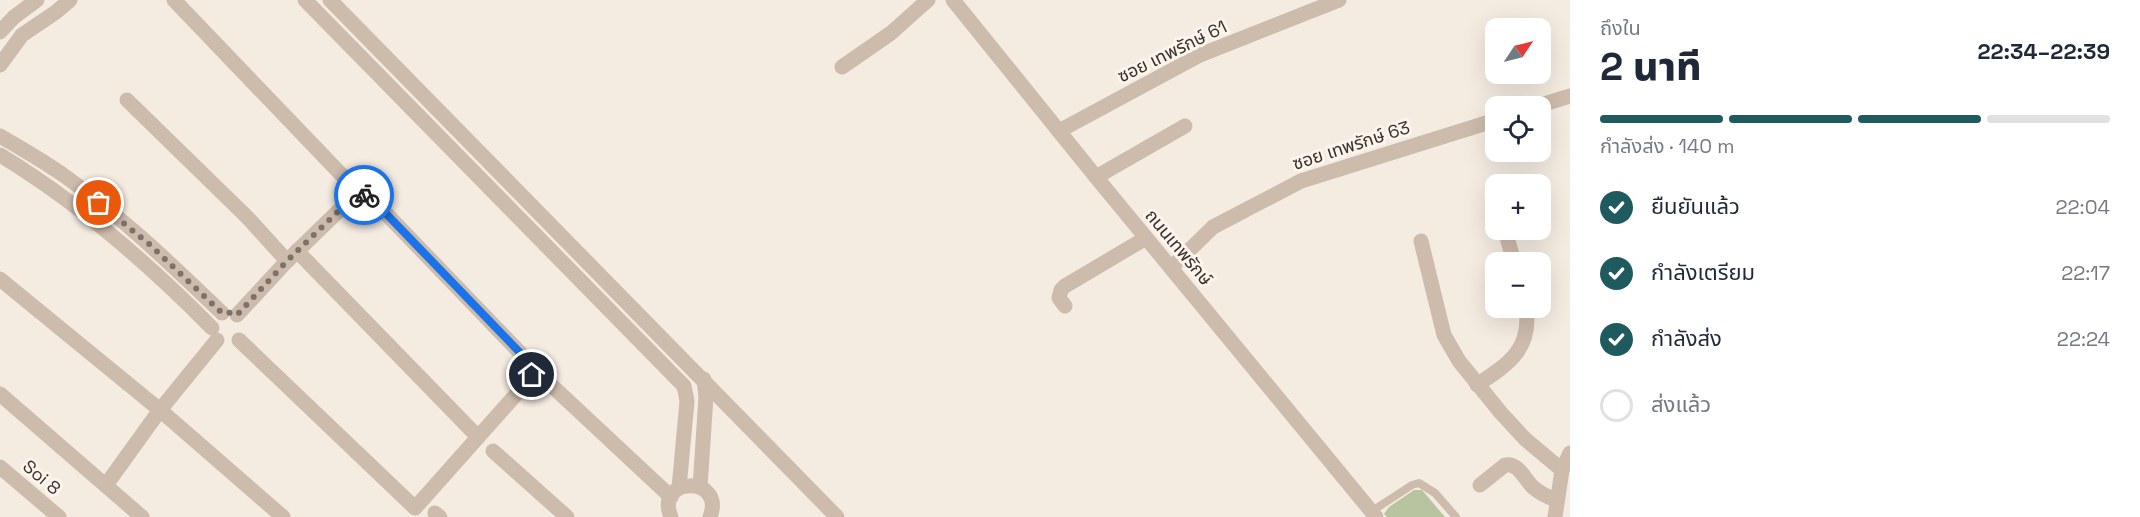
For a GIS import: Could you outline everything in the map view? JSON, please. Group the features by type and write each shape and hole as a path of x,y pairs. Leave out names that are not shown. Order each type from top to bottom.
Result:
{"street":[{"path":"0,32 14,17 37,0"},
{"path":"0,65 22,35 70,0"},
{"path":"174,0 358,192 372,199 529,362 532,375 411,512 239,340"},
{"path":"305,0 684,386 687,400 670,506"},
{"path":"330,0 837,517"},
{"path":"842,67 891,33 928,0"},
{"name":"ถนนเทพรักษ์","path":"953,0 1374,514"},
{"name":"ซอย เทพรักษ์ 61","path":"1059,131 1200,55 1339,0"},
{"path":"393,91 406,78"},
{"path":"1551,102 1570,96"},
{"path":"127,100 478,437"},
{"name":"ซอย เทพรักษ์ 63","path":"1171,268 1213,227 1301,181 1485,123"},
{"path":"1096,177 1185,126"},
{"path":"0,136 66,177 149,244 243,327 239,340 231,344 215,334 163,278 86,213 0,154"},
{"path":"106,485 215,334 215,319 230,314 358,192"},
{"path":"1065,306 1059,298 1065,286 1146,238"},
{"path":"1421,241 1444,335 1459,362 1525,439 1562,470"},
{"path":"0,279 160,410 283,517"},
{"path":"1477,385 1503,368 1515,356 1521,346 1528,324 1527,318"},
{"path":"684,386 704,379"},
{"path":"700,487 706,397 704,379"},
{"path":"551,385 670,506"},
{"path":"0,394 142,517"},
{"path":"493,452 567,517"},
{"path":"1555,517 1562,470 1570,453"},
{"path":"1480,485 1510,464 1515,466 1532,487 1556,500"},
{"name":"Soi 8","path":"0,467 59,517"},
{"path":"670,506 689,485 700,487 712,501 712,516"}],"lane":[{"path":"1374,514 1412,485 1419,483 1435,493 1456,517"}],"green space":[{"path":"1414,490 1422,490 1445,517 1387,517 1384,514 1389,507"}],"way so far":[{"path":"99,203 149,244 222,313 237,315 326,222 358,192 364,195"}],"route":[{"path":"364,195 372,199 529,362 532,375"}]}
